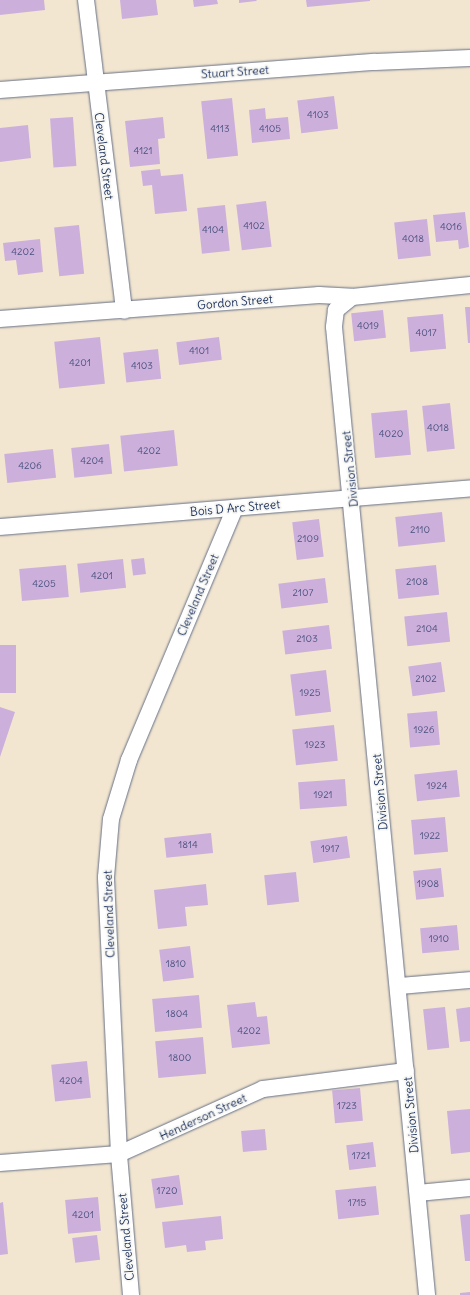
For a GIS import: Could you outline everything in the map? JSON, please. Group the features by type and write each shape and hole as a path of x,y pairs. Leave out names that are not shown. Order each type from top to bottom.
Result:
{"street":[{"name":"Cleveland Street","path":"86,0 94,82 124,311"},
{"name":"Stuart Street","path":"0,90 94,82 470,58"},
{"name":"Gordon Street","path":"0,319 124,311 319,295 352,297 470,285"},
{"name":"Division Street","path":"352,297 336,310 334,326 353,498 427,1295"},
{"name":"Bois D Arc Street","path":"0,527 470,488"},
{"name":"Cleveland Street","path":"131,1295 119,1154 106,877 110,819 129,760 235,508"},
{"path":"399,986 470,980"},
{"name":"Henderson Street","path":"0,1163 119,1154 263,1089 406,1071"},
{"path":"418,1193 470,1188"}],"building":[{"path":"0,0 44,0 45,10 0,15"},
{"path":"120,0 156,0 158,15 122,19"},
{"path":"193,0 217,0 218,4 194,7"},
{"path":"239,0 256,0 257,1 239,3"},
{"path":"306,0 370,0 370,1 307,7"},
{"path":"334,96 338,129 301,133 297,101"},
{"path":"232,98 238,156 207,159 201,101"},
{"path":"265,108 266,119 288,117 290,139 252,143 249,110"},
{"path":"73,117 76,166 53,167 50,119"},
{"path":"163,117 165,138 158,139 160,164 130,167 125,121"},
{"path":"28,125 31,158 0,162 0,128"},
{"path":"160,169 161,176 183,174 187,211 155,214 152,185 143,186 141,171"},
{"path":"266,201 272,247 242,250 236,205"},
{"path":"225,205 230,251 202,254 197,208"},
{"path":"465,212 469,247 459,249 458,240 436,242 433,215"},
{"path":"427,219 431,256 398,259 394,222"},
{"path":"79,225 84,274 59,276 54,228"},
{"path":"40,239 43,272 18,275 16,260 5,261 3,243"},
{"path":"465,307 470,307 470,343 468,343"},
{"path":"383,310 386,338 354,341 351,313"},
{"path":"443,314 446,349 410,352 407,317"},
{"path":"100,337 105,384 59,389 54,342"},
{"path":"219,337 222,360 179,365 176,342"},
{"path":"158,349 161,379 126,382 123,353"},
{"path":"450,403 455,449 427,452 422,406"},
{"path":"407,410 411,455 375,458 371,413"},
{"path":"174,430 178,466 124,471 120,436"},
{"path":"109,444 112,474 74,478 71,448"},
{"path":"53,449 56,478 7,483 4,454"},
{"path":"442,512 445,542 398,547 395,517"},
{"path":"319,519 324,557 297,560 292,522"},
{"path":"144,558 146,574 133,575 131,560"},
{"path":"123,559 126,588 80,593 77,564"},
{"path":"66,565 69,597 22,601 19,569"},
{"path":"436,565 439,595 398,599 395,569"},
{"path":"325,578 328,603 281,609 278,584"},
{"path":"447,612 450,642 407,646 404,616"},
{"path":"329,625 332,649 285,655 282,631"},
{"path":"0,645 16,645 16,693 0,693"},
{"path":"441,662 445,692 412,696 408,667"},
{"path":"326,670 331,712 295,716 290,674"},
{"path":"0,707 15,712 0,757"},
{"path":"437,711 440,745 410,747 407,714"},
{"path":"334,725 338,761 296,765 292,729"},
{"path":"457,770 460,797 417,801 414,774"},
{"path":"345,779 347,806 300,809 298,782"},
{"path":"445,817 448,852 414,855 411,820"},
{"path":"211,833 213,853 166,858 164,838"},
{"path":"347,836 350,858 313,863 310,841"},
{"path":"441,868 444,897 416,900 413,871"},
{"path":"296,872 299,902 267,905 264,875"},
{"path":"206,884 208,905 185,907 187,926 158,929 154,890"},
{"path":"457,925 459,950 422,953 420,928"},
{"path":"190,946 194,978 163,982 159,950"},
{"path":"199,995 202,1028 155,1032 152,999"},
{"path":"255,1002 257,1017 267,1016 270,1044 232,1048 227,1005"},
{"path":"445,1007 449,1048 427,1050 423,1009"},
{"path":"470,1007 470,1041 460,1042 456,1009"},
{"path":"203,1037 206,1074 158,1078 155,1041"},
{"path":"87,1061 91,1098 55,1102 51,1065"},
{"path":"360,1088 363,1121 335,1123 332,1090"},
{"path":"470,1109 470,1152 451,1154 447,1111"},
{"path":"265,1129 267,1150 243,1152 241,1131"},
{"path":"373,1142 376,1167 349,1170 346,1145"},
{"path":"179,1175 183,1205 155,1209 151,1179"},
{"path":"376,1186 379,1215 338,1219 335,1190"},
{"path":"98,1197 101,1231 68,1234 65,1200"},
{"path":"3,1202 8,1254 0,1255 0,1203"},
{"path":"470,1214 470,1261 465,1261 460,1215"},
{"path":"221,1216 223,1239 205,1241 206,1250 187,1252 186,1245 165,1248 162,1222"},
{"path":"97,1235 100,1260 75,1263 72,1238"},
{"path":"470,1292 470,1295 460,1295 460,1293"}]}
